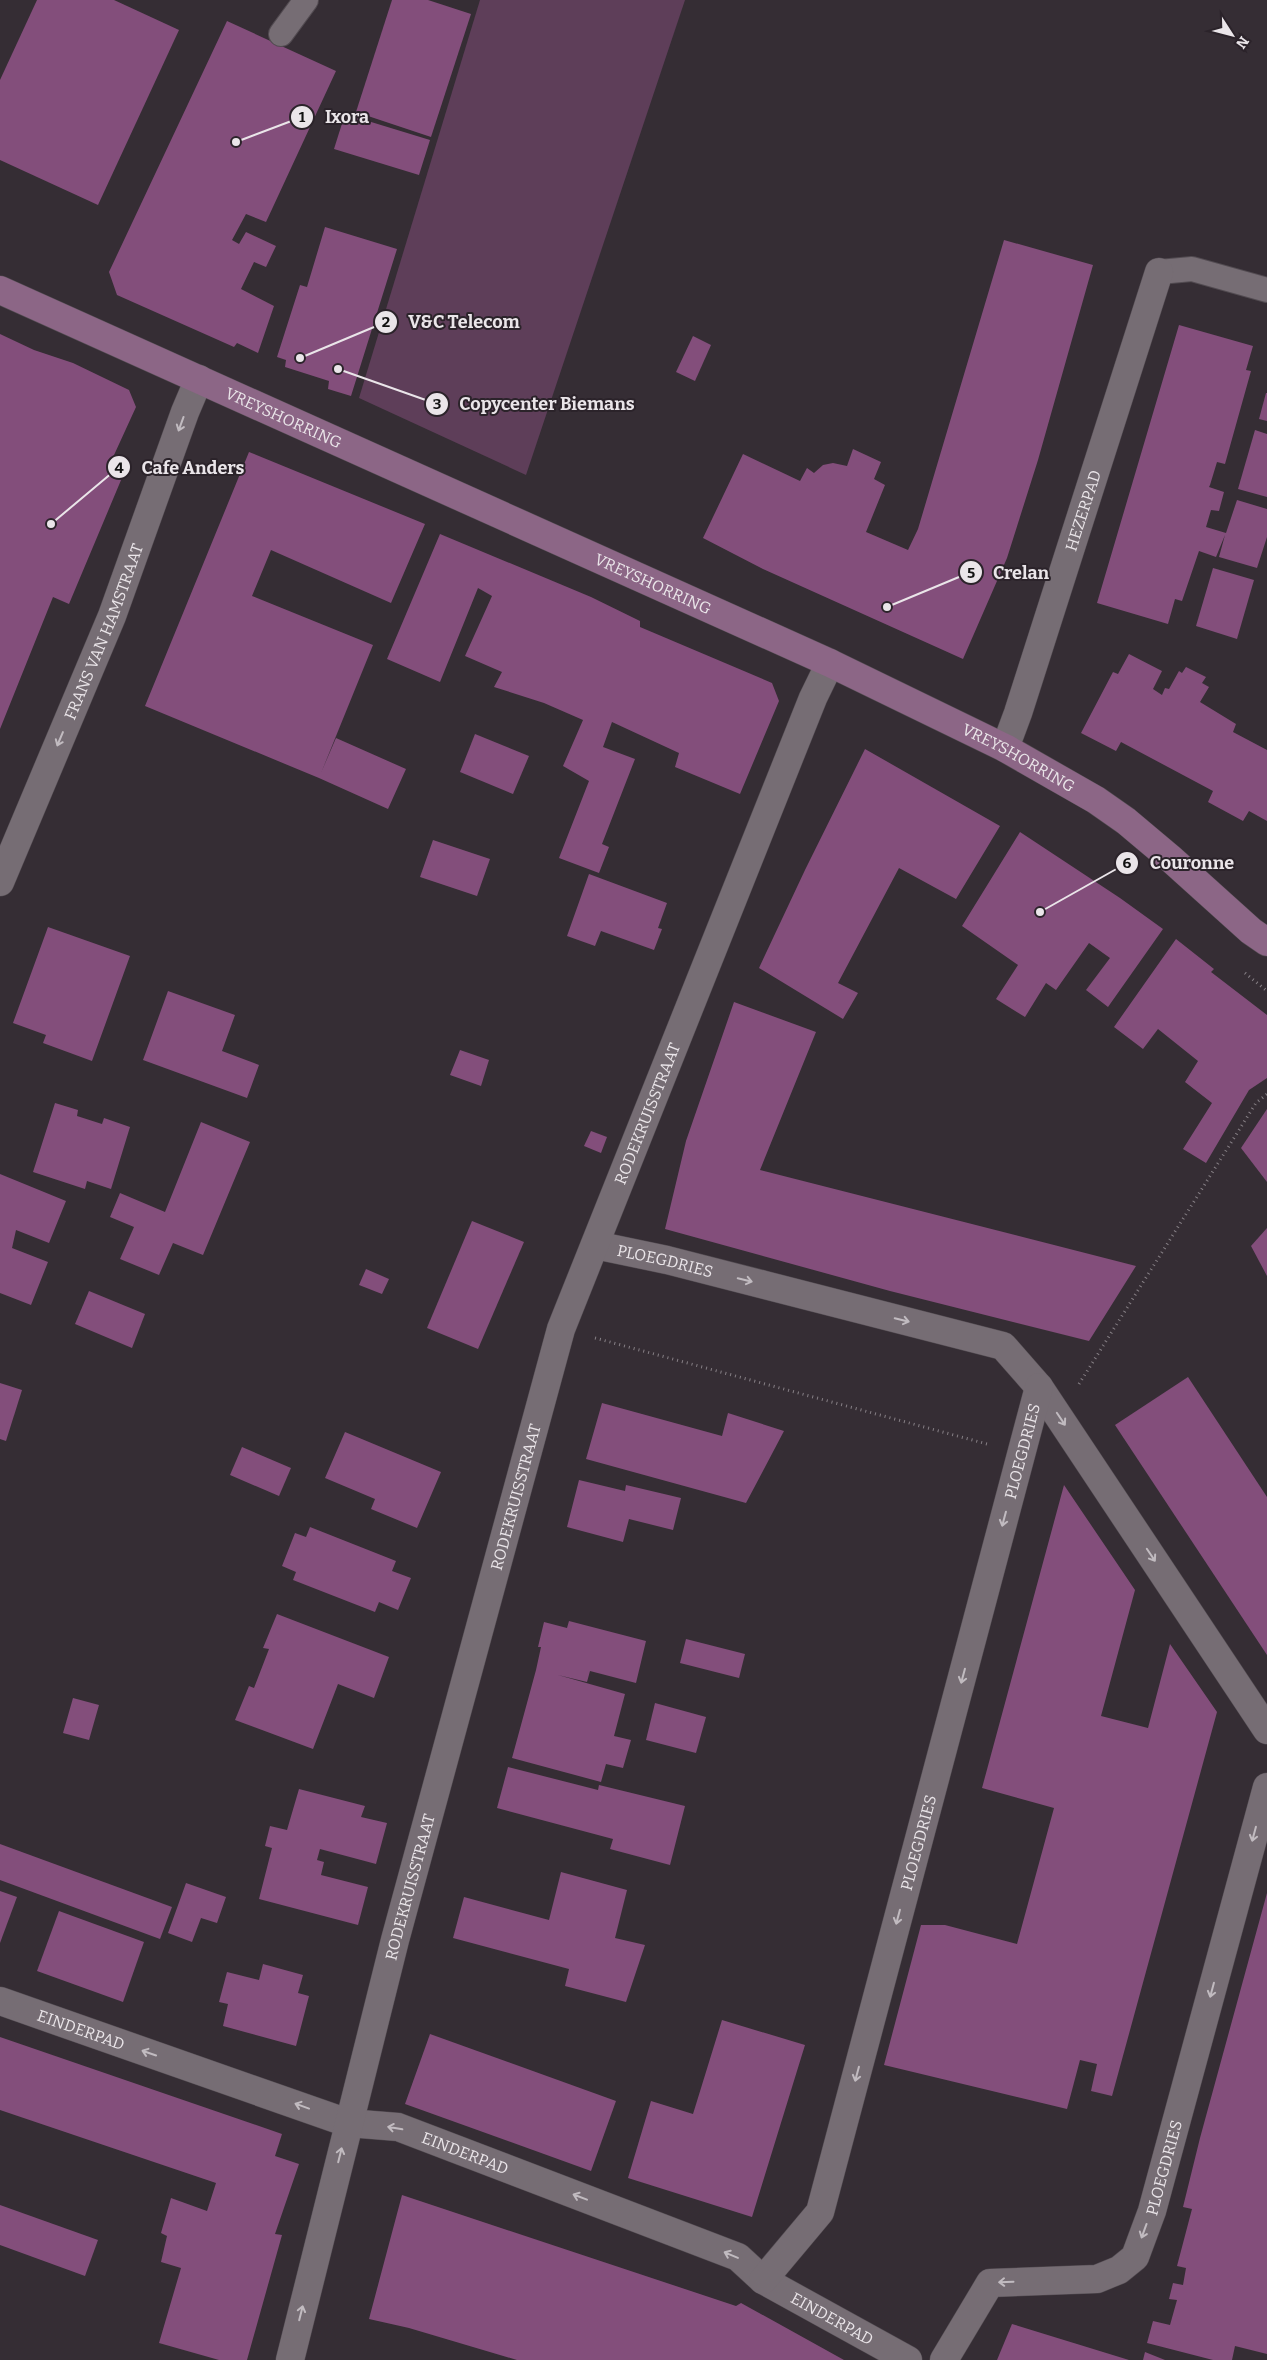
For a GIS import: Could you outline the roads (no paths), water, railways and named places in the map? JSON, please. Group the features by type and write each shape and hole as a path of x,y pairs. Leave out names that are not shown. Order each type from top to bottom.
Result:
{"main road":[{"name":"VREYSHORRING","path":"0,290 830,663 1005,748 1096,800 1126,821 1251,931 1267,942"}],"street":[{"name":"HEZERPAD","path":"1005,748 1022,704 1159,272"},
{"name":"FRANS VAN HAMSTRAAT","path":"0,882 112,616 199,379"},
{"name":"RODEKRUISSTRAAT","path":"290,2360 395,1940 561,1329 813,698 830,663"},
{"name":"PLOEGDRIES","path":"595,1246 667,1260 1003,1346 1039,1387 1059,1416 1267,1730"},
{"name":"PLOEGDRIES","path":"763,2280 820,2212 1039,1387"},
{"name":"PLOEGDRIES","path":"944,2360 990,2283 1097,2279 1120,2270 1135,2257 1152,2211 1267,1786"},
{"name":"EINDERPAD","path":"0,2001 348,2123 398,2127 738,2258 763,2280 908,2360"}],"lane":[{"path":"281,34 306,0"},
{"path":"1159,272 1192,269 1267,290"}],"place":[{"name":"Ixora","path":"236,142"},
{"name":"V&C Telecom","path":"300,358"},
{"name":"Copycenter Biemans","path":"338,369"},
{"name":"Cafe Anders","path":"51,524"},
{"name":"Crelan","path":"887,607"},
{"name":"Couronne","path":"1040,912"}]}
